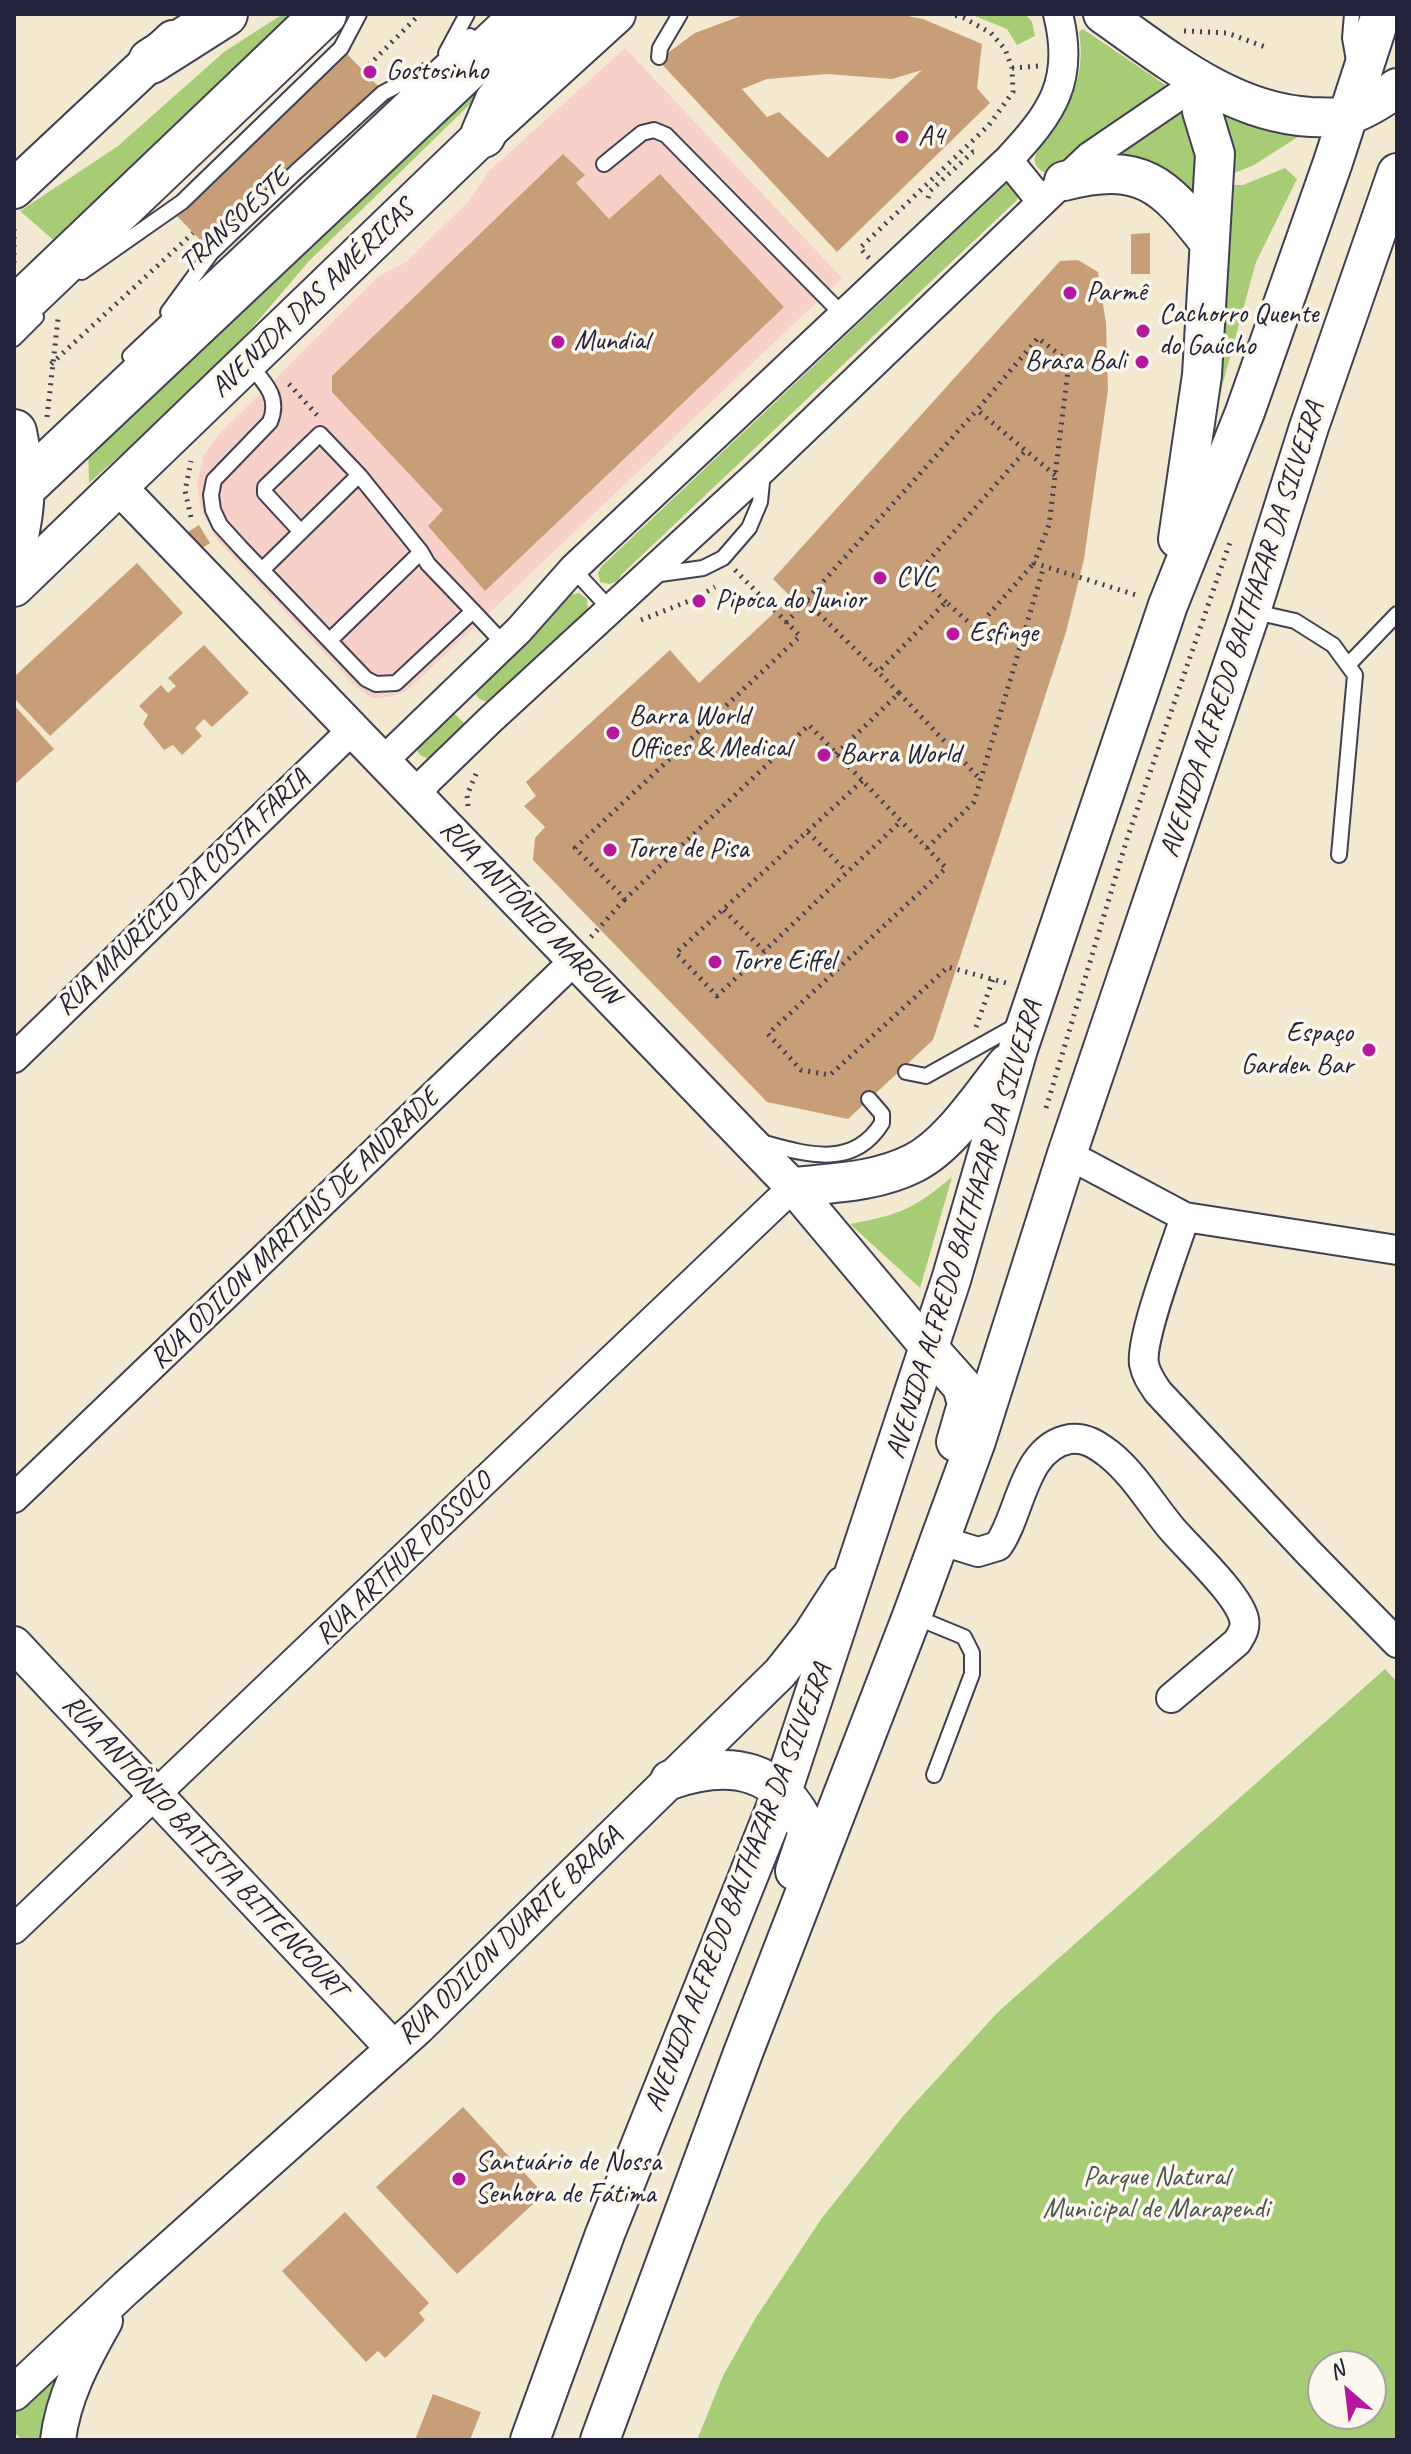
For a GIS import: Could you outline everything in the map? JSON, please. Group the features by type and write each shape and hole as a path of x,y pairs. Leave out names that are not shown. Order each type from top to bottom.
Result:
{"highway":[{"path":"151,61 225,14"},
{"path":"483,135 497,102 568,14"},
{"path":"14,544 22,509 17,470 504,19"},
{"path":"31,308 326,25"}],"main road":[{"path":"14,189 201,14"},
{"name":"AVENIDA DAS AMÉRICAS","path":"14,587 483,135 616,14"},
{"path":"1103,14 1199,82 1260,107 1293,116 1353,100 1381,99 1397,88"},
{"name":"AVENIDA ALFREDO BALTHAZAR DA SILVEIRA","path":"530,2440 605,2234 782,1792 929,1349 1029,1020 1168,605 1245,412 1381,14"},
{"path":"1168,605 1202,375 1215,154 1202,111 1199,82"},
{"path":"1052,191 1095,173 1126,175 1150,182 1170,195 1209,242"},
{"name":"AVENIDA ALFREDO BALTHAZAR DA SILVEIRA","path":"600,2440 743,2053 896,1659 976,1441 1067,1154 1251,611 1309,427 1382,235 1397,173"},
{"path":"793,1187 876,1177 915,1163 941,1144 1029,1020"},
{"path":"896,1659 895,1634 967,1404 962,1386 929,1349"},
{"path":"670,1780 696,1771 725,1768 763,1779 794,1805 808,1832 741,2033 743,2053"}],"street":[{"path":"383,761 504,644 573,569 836,307 997,156 1041,126 1055,100 1062,70 1064,38 1058,14"},
{"path":"417,796 427,781 490,720 621,617 645,576 764,468 1089,157 1199,82"},
{"path":"997,156 1052,191"},
{"name":"RUA ANTÔNIO MAROUN","path":"119,487 793,1187 929,1349"},
{"path":"465,682 466,705 475,715 490,720"},
{"name":"RUA MAURÍCIO DA COSTA FARIA","path":"14,1058 353,729"},
{"name":"RUA ODILON MARTINS DE ANDRADE","path":"14,1498 575,960"},
{"path":"1067,1154 1185,1217 1397,1250"},
{"name":"RUA ARTHUR POSSOLO","path":"14,1929 793,1187"},
{"path":"1185,1217 1148,1335 1143,1360 1146,1375 1158,1392 1298,1542 1397,1643"},
{"path":"939,1540 978,1552 998,1546 1039,1457 1052,1445 1070,1439 1085,1439 1098,1446 1141,1487 1170,1527 1232,1597 1245,1621 1244,1631 1237,1642 1171,1698"},
{"name":"RUA ODILON DUARTE BRAGA","path":"14,2393 127,2287 394,2049 780,1673 810,1635 861,1557"},
{"name":"RUA ANTÔNIO BATISTA BITTENCOURT","path":"14,1644 394,2049"},
{"name":"RUA ODILON DUARTE BRAGA","path":"58,2440 69,2394 85,2356 127,2287"}],"lane":[{"path":"326,25 351,14"},
{"path":"149,208 78,277 182,202 341,48 359,14"},
{"path":"442,62 467,14"},
{"path":"659,57 660,48 680,14"},
{"path":"1352,14 1353,100"},
{"path":"124,362 146,341 223,240 383,93 442,62 504,19"},
{"path":"604,164 642,133 654,130 666,135 836,307"},
{"path":"14,339 31,308"},
{"path":"247,362 268,387 274,401 274,411 270,422 214,480 211,495 220,525 366,679 376,684 396,683 473,611"},
{"path":"17,470 57,427"},
{"path":"301,532 265,493 265,487 320,434 359,475 428,564 504,644"},
{"path":"645,576 703,568 723,558 749,528 760,502 764,468"},
{"path":"262,570 359,475"},
{"path":"330,640 421,552"},
{"path":"573,569 621,617"},
{"path":"1251,611 1295,621 1333,645 1355,675 1339,855"},
{"path":"1349,664 1397,614"},
{"path":"906,1072 926,1076 1029,1020"},
{"path":"746,1138 811,1156 841,1153 863,1146 882,1123 882,1114 869,1099"},
{"path":"912,1616 964,1637 972,1653 972,1674 934,1775"}],"path":[{"path":"363,71 420,14"},
{"path":"926,202 930,191 989,125 1013,92 1012,68 1005,49 991,33 951,14"},
{"path":"1171,30 1227,33 1268,48"},
{"path":"1038,79 1042,56"},
{"path":"1012,68 1040,66"},
{"path":"860,248 948,170 973,152 997,156"},
{"path":"51,364 193,233"},
{"path":"836,307 881,250"},
{"path":"31,308 58,318 47,417 57,427"},
{"path":"786,623 1038,338 1069,362 1049,525 1034,563 976,629 917,574 1026,450"},
{"path":"977,410 1055,475"},
{"path":"193,523 185,491 189,464 196,452"},
{"path":"625,899 575,848 800,636 723,558"},
{"path":"1034,563 1168,605"},
{"path":"927,848 974,802 1044,566"},
{"path":"727,579 736,572"},
{"path":"621,617 694,599 717,586"},
{"path":"807,602 981,780"},
{"path":"878,672 946,602"},
{"path":"836,754 899,693"},
{"path":"575,960 598,927 625,899 809,725 946,868 768,1034 801,1070 830,1075 948,967 993,979 1029,1020"},
{"path":"468,811 467,795 475,775 485,765"},
{"path":"862,781 676,953 717,996 901,821"},
{"path":"808,831 846,871"},
{"path":"724,910 764,951"},
{"path":"966,1054 993,979"}],"shaded area":[{"name":"Mundial","path":"625,48 842,278 407,691 390,697 372,698 356,687 218,541 202,513 197,485 203,456 219,434 379,276 406,262 469,201 489,171"}],"green space":[{"path":"283,14 311,14 58,244 20,211 118,146 224,52"},
{"path":"970,14 1025,14 1032,22 1035,36 1017,45 1007,29"},
{"path":"1083,29 1167,86 1165,91 1047,173 1037,166 1035,158 1073,94 1081,58 1079,32"},
{"path":"533,31 501,74 309,261 215,371 89,483 88,441"},
{"path":"1183,108 1198,149 1194,196 1112,155"},
{"path":"1225,112 1304,133 1254,165 1227,176 1220,116"},
{"path":"1285,168 1297,179 1256,262 1220,394 1214,392 1227,185 1243,185"},
{"path":"1006,184 1018,192 1017,200 618,581 609,584 600,582 598,573 602,566"},
{"path":"579,593 587,599 588,610 496,699 489,703 478,698 475,691 477,684 569,595"},
{"path":"450,709 466,725 430,759 421,756 415,748"},
{"path":"952,1177 920,1288 850,1224 905,1209 927,1197"},
{"name":"Parque Natural Municipal de Marapendi","path":"1385,1669 1397,1682 1397,2440 697,2440 723,2376 755,2319 822,2218 904,2115 998,2012"},
{"path":"57,2379 43,2440 22,2440 14,2432 14,2412 50,2381"}],"building":[{"name":"A4","path":"746,14 898,14 923,19 982,44 977,88 990,103 837,252 658,60 695,33","holes":["922,70 828,158 779,112 767,117 742,89 767,79 827,74 892,79"]},
{"path":"347,54 379,87 209,249 177,216"},
{"name":"Mundial","path":"563,154 585,175 576,183 609,219 660,174 784,307 485,591 428,526 443,510 332,392 332,376"},
{"path":"1150,233 1150,274 1131,274 1131,234"},
{"name":"Barra World","path":"1078,260 1098,272 1106,323 1108,390 1084,559 1066,632 933,1040 848,1119 767,1102 533,860 535,838 545,827 524,806 536,796 526,782 670,650 699,683 791,597 773,579 1060,261"},
{"path":"199,525 210,543 199,550 188,532"},
{"path":"137,563 183,613 50,736 14,698 14,677"},
{"path":"204,645 249,693 212,727 204,719 195,728 202,736 182,755 173,745 164,750 143,724 148,715 139,706 161,685 168,693 176,686 168,678"},
{"path":"14,705 54,749 14,785"},
{"path":"463,2107 544,2194 457,2274 376,2187"},
{"path":"345,2212 429,2303 419,2313 425,2320 385,2358 378,2351 366,2362 282,2271"},
{"path":"433,2394 481,2412 470,2440 415,2440"}],"place":[{"name":"Gostosinho","path":"370,72"},
{"name":"A4","path":"902,137"},
{"name":"Parmê","path":"1070,293"},
{"name":"Cachorro Quente do Gaúcho","path":"1143,331"},
{"name":"Mundial","path":"558,342"},
{"name":"Brasa Bali","path":"1142,362"},
{"name":"CVC","path":"880,578"},
{"name":"Pipoca do Junior","path":"699,601"},
{"name":"Esfinge","path":"953,634"},
{"name":"Barra World Offices & Medical","path":"613,733"},
{"name":"Barra World","path":"824,755"},
{"name":"Torre de Pisa","path":"610,850"},
{"name":"Torre Eiffel","path":"715,962"},
{"name":"Espaço Garden Bar","path":"1369,1050"},
{"name":"Santuário de Nossa Senhora de Fátima","path":"459,2179"}]}
